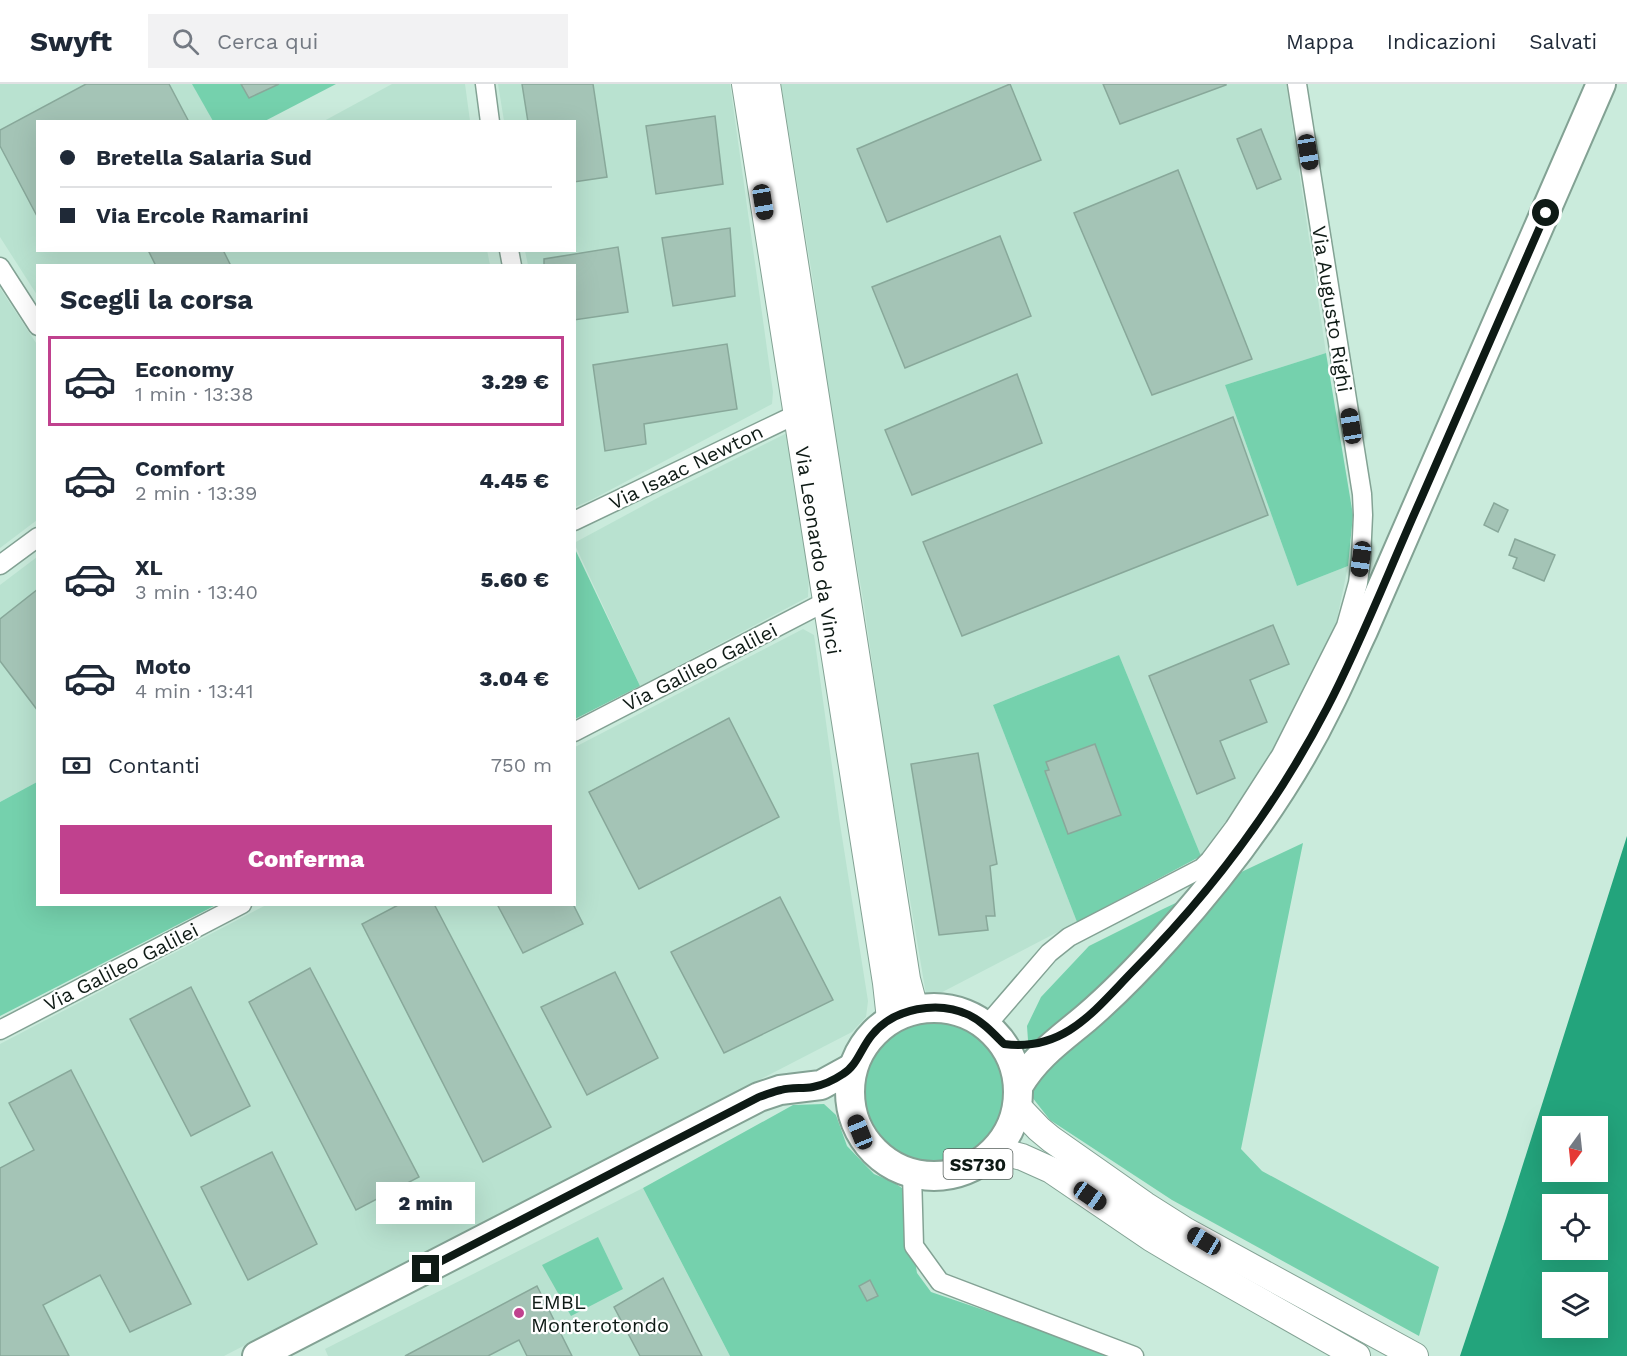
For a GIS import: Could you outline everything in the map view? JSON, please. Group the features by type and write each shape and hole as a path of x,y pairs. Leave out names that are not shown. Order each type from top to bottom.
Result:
{"main road":[{"name":"Via Leonardo da Vinci","path":"745,84 884,971 903,1014"},
{"name":"Via Leonardo da Vinci","path":"767,84 907,979 903,1014"},
{"path":"1018,1096 1040,1056 1105,1000 1192,908 1237,852 1302,753 1328,707 1363,631 1601,84"},
{"path":"903,1014 942,1007 967,1014 995,1035 1014,1064 1018,1096 1045,1134 1145,1205 1204,1241 1415,1356"},
{"name":"SS730","path":"903,1014 874,1032 867,1040 852,1068 849,1089 851,1111 860,1132 873,1151 891,1165 912,1174 935,1176 957,1173 978,1164 996,1150 1010,1130 1018,1096"},
{"path":"995,1035 1034,1046 1068,1032"},
{"path":"257,1356 759,1097 780,1090 813,1087 828,1082 852,1068"},
{"path":"813,1087 831,1094 851,1111"},
{"name":"SS730","path":"996,1150 1032,1160 1051,1170 1160,1243 1357,1356"}],"street":[{"path":"485,84 490,120"},
{"name":"Via Augusto Righi","path":"995,1035 1028,975 1049,953 1069,938 1191,874 1210,860 1281,755 1346,626 1358,583 1361,559 1362,494 1297,84"},
{"path":"0,267 36,323"},
{"name":"Via Isaac Newton","path":"576,520 797,414"},
{"path":"0,565 36,538"},
{"name":"Via Galileo Galilei","path":"576,731 825,602"},
{"name":"Via Galileo Galilei","path":"0,1030 238,906"},
{"path":"912,1174 914,1246 940,1282 1134,1356"}],"shaded area":[{"path":"0,84 194,84 213,120 36,120 36,252 487,252 490,264 36,264 36,293 0,237"},
{"path":"192,84 336,84 267,120 212,120"},
{"path":"392,84 465,84 470,120 326,120"},
{"path":"498,84 730,84 773,392 772,404 576,507 576,264 528,264 525,252 576,252 576,120 504,120"},
{"path":"781,84 1286,84 1288,96 1326,353 1225,385 1297,586 1348,566 1336,624 1269,759 1201,856 1119,655 993,705 1077,922 927,1000 885,753 864,605 831,414 813,281"},
{"path":"0,288 36,343 36,521 0,548"},
{"path":"1326,353 1353,515 1348,566 1297,586 1225,385"},
{"path":"787,433 809,570 808,597 640,686 576,547 576,542"},
{"path":"576,551 640,686 576,718"},
{"path":"36,558 36,783 0,802 0,585"},
{"path":"803,629 814,635 840,824 868,1001 866,1017 852,1032 224,1356 0,1356 0,1044 264,906 576,906 576,746"},
{"path":"1119,655 1201,856 1077,922 993,705"},
{"path":"36,783 36,906 214,906 0,1016 0,802"},
{"path":"1627,836 1627,1356 1460,1356 1506,1218"},
{"path":"1303,843 1241,1149 1262,1171 1439,1267 1419,1336 1172,1200 1050,1120 1032,1097 1027,1026 1041,997 1089,946"},
{"path":"932,1017 946,1018 960,1023 973,1029 984,1039 994,1050 1000,1063 1005,1077 1005,1105 1000,1119 994,1132 984,1143 973,1153 960,1159 946,1164 932,1165 918,1164 904,1159 891,1153 880,1143 870,1132 864,1119 859,1105 858,1091 859,1077 864,1063 870,1050 880,1039 891,1029 904,1023 918,1018"},
{"path":"824,1104 836,1115 847,1146 874,1174 893,1182 908,1192 910,1230 917,1273 931,1292 1118,1356 730,1356 643,1188 793,1105"},
{"path":"643,1188 730,1356 328,1356 325,1349"},
{"path":"598,1237 623,1289 571,1316 542,1265"}],"building":[{"path":"86,84 169,84 188,120 36,120 36,214 0,146 0,130"},
{"path":"241,84 279,84 249,98"},
{"path":"522,84 593,84 607,177 576,182 576,120 528,120"},
{"path":"1010,84 1041,160 887,222 857,149"},
{"path":"1103,84 1226,84 1226,85 1120,124"},
{"path":"715,116 723,184 656,194 646,126"},
{"path":"1261,129 1281,179 1257,189 1237,139"},
{"path":"1178,170 1252,359 1152,395 1074,213"},
{"path":"730,228 735,296 673,306 662,238"},
{"path":"1000,236 1031,316 905,368 872,287"},
{"path":"618,247 628,312 576,320 576,264 544,264 544,259"},
{"path":"149,252 224,252 230,264 155,264"},
{"path":"727,344 737,409 644,424 646,444 605,451 593,365"},
{"path":"1017,374 1042,443 912,495 885,430"},
{"path":"1233,417 1268,515 962,636 923,542"},
{"path":"1494,503 1508,510 1498,532 1484,525"},
{"path":"1515,539 1555,555 1544,581 1513,568 1517,558 1509,555"},
{"path":"36,591 36,708 0,661 0,619"},
{"path":"1273,625 1289,664 1250,680 1267,722 1220,741 1235,778 1197,794 1149,676"},
{"path":"729,718 779,817 639,889 589,792"},
{"path":"1095,744 1121,815 1068,834 1045,771 1049,770 1046,762"},
{"path":"978,753 997,864 990,866 995,916 986,916 988,930 939,935 911,764"},
{"path":"780,897 833,1000 724,1053 671,952"},
{"path":"396,906 435,906 551,1127 483,1162 362,924"},
{"path":"498,906 574,906 583,924 523,953"},
{"path":"310,968 419,1177 356,1210 249,1002"},
{"path":"615,972 658,1058 587,1095 541,1007"},
{"path":"191,987 250,1106 191,1136 130,1019"},
{"path":"71,1070 191,1304 130,1332 100,1275 43,1305 69,1356 0,1356 0,1168 34,1150 9,1103"},
{"path":"272,1152 317,1244 248,1280 201,1187"},
{"path":"663,1278 702,1356 640,1356 614,1307"},
{"path":"870,1280 878,1296 867,1301 859,1286"},
{"name":"EMBL Monterotondo","path":"537,1286 572,1356 527,1356 519,1340 488,1356 405,1356"}],"place":[{"name":"EMBL Monterotondo","path":"519,1313"}],"route":[{"path":"426,1269 759,1097 780,1090 813,1087 828,1082 852,1068 861,1049 874,1032 902,1013 915,1009 942,1007 967,1014 986,1026 1004,1044 1018,1046 1034,1046 1052,1040 1068,1032 1086,1018 1166,938 1192,908 1237,852 1297,762 1328,707 1363,631 1546,213"}]}
